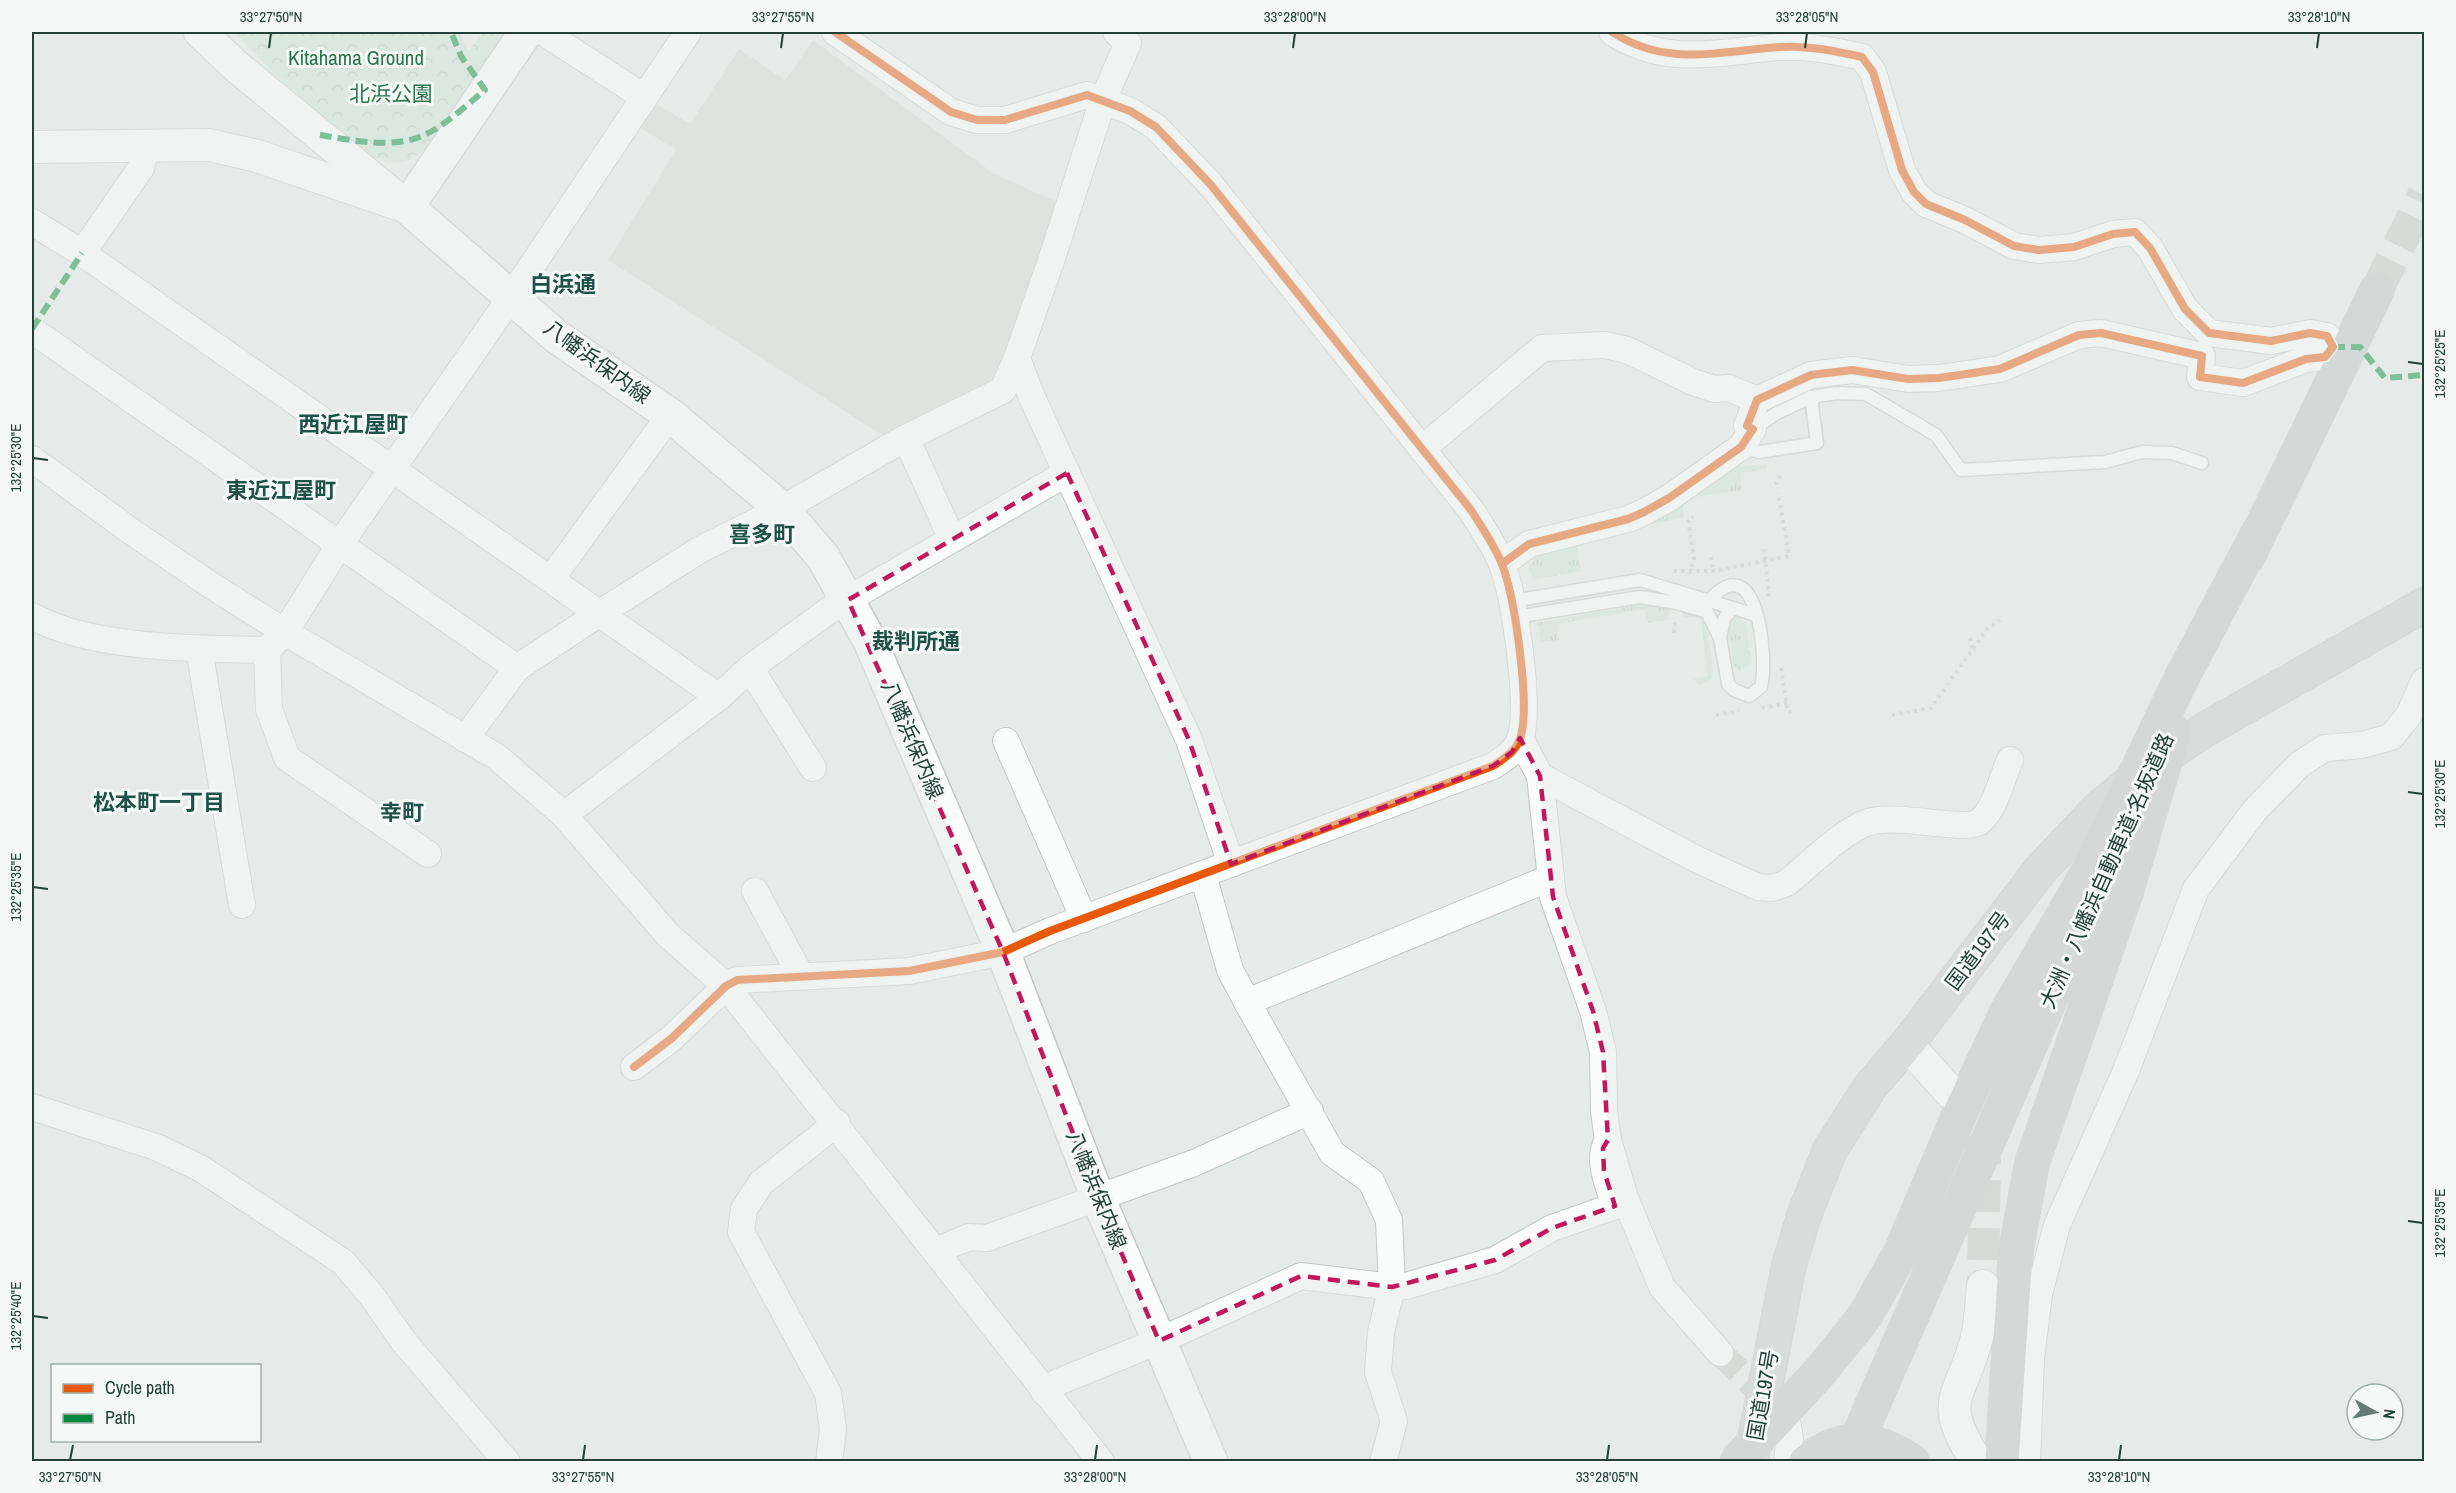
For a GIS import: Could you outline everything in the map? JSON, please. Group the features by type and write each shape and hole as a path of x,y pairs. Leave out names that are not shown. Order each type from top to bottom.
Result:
{"highway":[{"path":"1736,1461 1819,1373 1865,1316 1901,1252 1960,1113 2007,1012 2107,878 2184,697 2260,530 2376,290"},
{"path":"2002,1461 2016,1250 2032,1163 2107,878 2182,677 2260,530"},
{"name":"国道197号","path":"1749,1461 1763,1404 1778,1308 1805,1213 1830,1150 1870,1087 1907,1044 2041,869 2099,808 2150,766 2206,729 2424,605"},
{"name":"大洲・八幡浜自動車道;名坂道路","path":"1845,1454 1872,1406 2107,878"},
{"path":"1806,1461 1845,1454 1853,1440 1886,1445 1912,1461"}],"main road":[{"path":"407,207 526,32"},
{"name":"八幡浜保内線","path":"407,207 557,337 670,416 782,509 823,557 870,641 1003,952 1098,1198 1211,1461"}],"street":[{"path":"200,32 237,67 407,207"},
{"path":"543,32 644,97"},
{"path":"32,616 85,635 199,649 267,650 285,632 340,544 511,297 688,32"},
{"path":"634,1067 672,1038 726,986 737,980 909,971 1003,952 1084,919 1493,766 1512,752 1520,738 1525,713 1514,609 1502,564 1471,510 1211,185 1156,127 1130,111 1088,95 1005,120 977,120 951,111 835,32"},
{"path":"465,738 517,668 600,613 701,549 782,509 906,438 1003,390 1017,358 1103,100 1128,43 1116,32"},
{"path":"1502,564 1528,544 1628,519 1669,498 1747,438 1747,426 1757,400 1811,375 1852,370 1908,380 1939,378 2000,369 2079,335 2101,333 2202,356 2200,377 2243,383 2306,359 2325,357 2333,347 2327,336 2310,333 2271,341 2209,333 2185,309 2151,248 2135,232 2113,234 2073,247 2039,250 2014,246 1965,220 1926,204 1914,192 1902,170 1873,72 1862,57 1838,52 1783,47 1689,56 1653,51 1612,32"},
{"path":"32,147 209,145 257,156 407,207"},
{"path":"82,253 141,168 146,146"},
{"path":"32,222 82,253 719,697"},
{"path":"32,330 517,668"},
{"path":"1422,449 1542,348 1605,345 1616,347 1627,350 1693,382 1714,389 1729,388 1757,400"},
{"path":"1017,358 1066,473 1189,740 1231,864"},
{"path":"551,579 670,416"},
{"path":"906,438 952,539"},
{"path":"32,459 132,532 285,632 497,757 564,815 668,935 726,986 837,1123 1044,1392 1101,1461"},
{"path":"564,815 719,697 750,668 828,611 1066,473"},
{"path":"199,649 242,905"},
{"path":"267,650 269,709 287,758 428,854"},
{"path":"750,668 813,768"},
{"path":"2028,1461 2034,1336 2039,1294 2057,1225 2125,1073 2196,889 2255,810 2300,764 2325,748 2362,745 2391,737 2409,715 2424,681"},
{"path":"1520,738 1540,776 1553,897 1598,1031 1603,1052 1604,1111 1608,1140 1625,1198 1662,1287 1720,1353"},
{"path":"1006,741 1084,919"},
{"path":"1540,776 1721,871 1758,887 1772,888 1787,883 1866,823 1884,818 1965,825 1979,822 1990,807 2010,760"},
{"path":"1203,875 1230,970 1247,1002 1332,1153 1371,1181 1389,1220 1392,1287 1381,1332 1378,1372 1395,1421 1383,1461"},
{"path":"1247,1002 1550,878"},
{"path":"755,891 801,976"},
{"path":"1907,1044 1951,1093"},
{"path":"32,1107 156,1147 200,1168 343,1262 372,1296 404,1342 507,1461"},
{"path":"936,1251 969,1237 987,1238 1194,1163 1310,1111"},
{"path":"830,1461 833,1429 828,1393 741,1232 744,1209 761,1183 837,1123"},
{"path":"1044,1392 1058,1382 1159,1341 1301,1276 1392,1287 1406,1286 1495,1260 1552,1228 1615,1206 1604,1171 1603,1148 1608,1140"},
{"path":"1977,1461 1964,1443 1954,1419 1953,1403 1978,1335 1983,1286"},
{"path":"1787,1461 1790,1439 1788,1426"}],"lane":[{"path":"1811,397 1817,443 1759,452 1747,438 1777,413 1811,397 1836,393 1866,394 1936,435 1961,470 2105,462 2142,452 2172,453 2202,464"},
{"path":"1514,609 1640,580 1756,615"},
{"path":"1514,609 1640,597 1707,612 1720,638 1728,684 1734,690 1749,696 1761,687 1765,670 1750,592 1736,586 1718,589 1709,601"},
{"path":"1720,638 1724,619 1732,609"}],"path":[{"path":"1776,485 1782,472"},
{"path":"1764,549 1765,561 1789,556 1778,494"},
{"path":"1693,518 1688,519 1694,559"},
{"path":"1711,557 1714,571"},
{"path":"1892,715 1931,708 1988,629 2000,620"},
{"path":"1970,638 1972,650"},
{"path":"1787,704 1788,712 1796,711"}],"highlighted area":[{"path":"1067,473 1189,740 1231,864 1493,766 1512,752 1520,738 1540,776 1553,897 1593,1011 1603,1052 1608,1140 1603,1148 1604,1171 1615,1206 1552,1228 1495,1260 1392,1287 1301,1276 1159,1341 1098,1198 1003,952 848,600"}],"shaded area":[{"path":"813,40 993,173 1059,203 996,384 890,440 608,260 676,150 636,125 652,101 690,124 739,49 785,80"}],"green space":[{"name":"北浜公園","path":"234,32 460,32 468,52 482,32 509,32 432,144 410,160 394,163 374,158 295,94"},
{"path":"1766,465 1767,469 1740,473 1742,490 1682,499 1684,518 1600,535 1705,486 1736,466"},
{"path":"1576,541 1581,571 1533,580 1529,567 1541,549"},
{"path":"1651,603 1671,608 1668,620 1648,623 1644,609 1557,624 1559,640 1541,642 1537,623"},
{"path":"1682,609 1703,616 1706,622 1713,672 1711,679 1700,685 1693,679 1708,676 1701,619 1683,618"},
{"path":"1737,617 1746,623 1751,663 1740,671 1733,665 1727,626 1732,618"}],"tunnel":[{"path":"2377,290 2424,195"},
{"path":"1951,1093 1974,1127 1985,1159 1983,1286"},
{"path":"1720,1353 1774,1405"}],"marked path":[{"path":"320,135 381,143 405,141 426,134 452,117 485,90 461,56 451,32"},
{"path":"32,329 82,253"},
{"path":"2333,347 2360,347 2385,378 2424,375"}],"cycle path":[{"path":"634,1067 672,1038 726,986 737,980 909,971 1003,952 1050,931 1493,766 1514,750 1521,736 1524,700 1520,652 1508,583 1497,552 1471,510 1211,185 1156,127 1130,111 1087,95 1005,120 977,120 951,112 835,32"},
{"path":"1502,564 1529,544 1628,519 1669,498 1741,447 1753,429 1747,426 1757,400 1811,375 1852,370 1908,379 1939,378 2000,369 2079,335 2101,333 2202,356 2200,377 2243,383 2306,359 2325,357 2333,347 2327,336 2310,333 2271,341 2209,333 2185,309 2150,248 2135,232 2113,234 2074,247 2039,250 2014,246 1965,220 1926,204 1914,192 1902,170 1873,72 1862,57 1801,47 1715,54 1674,54 1633,43 1612,32"}],"district":[{"name":"白浜通","path":"563,284"},
{"name":"西近江屋町","path":"353,424"},
{"name":"東近江屋町","path":"281,490"},
{"name":"喜多町","path":"762,534"},
{"name":"裁判所通","path":"916,641"},
{"name":"松本町一丁目","path":"159,802"},
{"name":"幸町","path":"402,812"}],"park label":[{"name":"Kitahama Ground","path":"356,58"}]}
